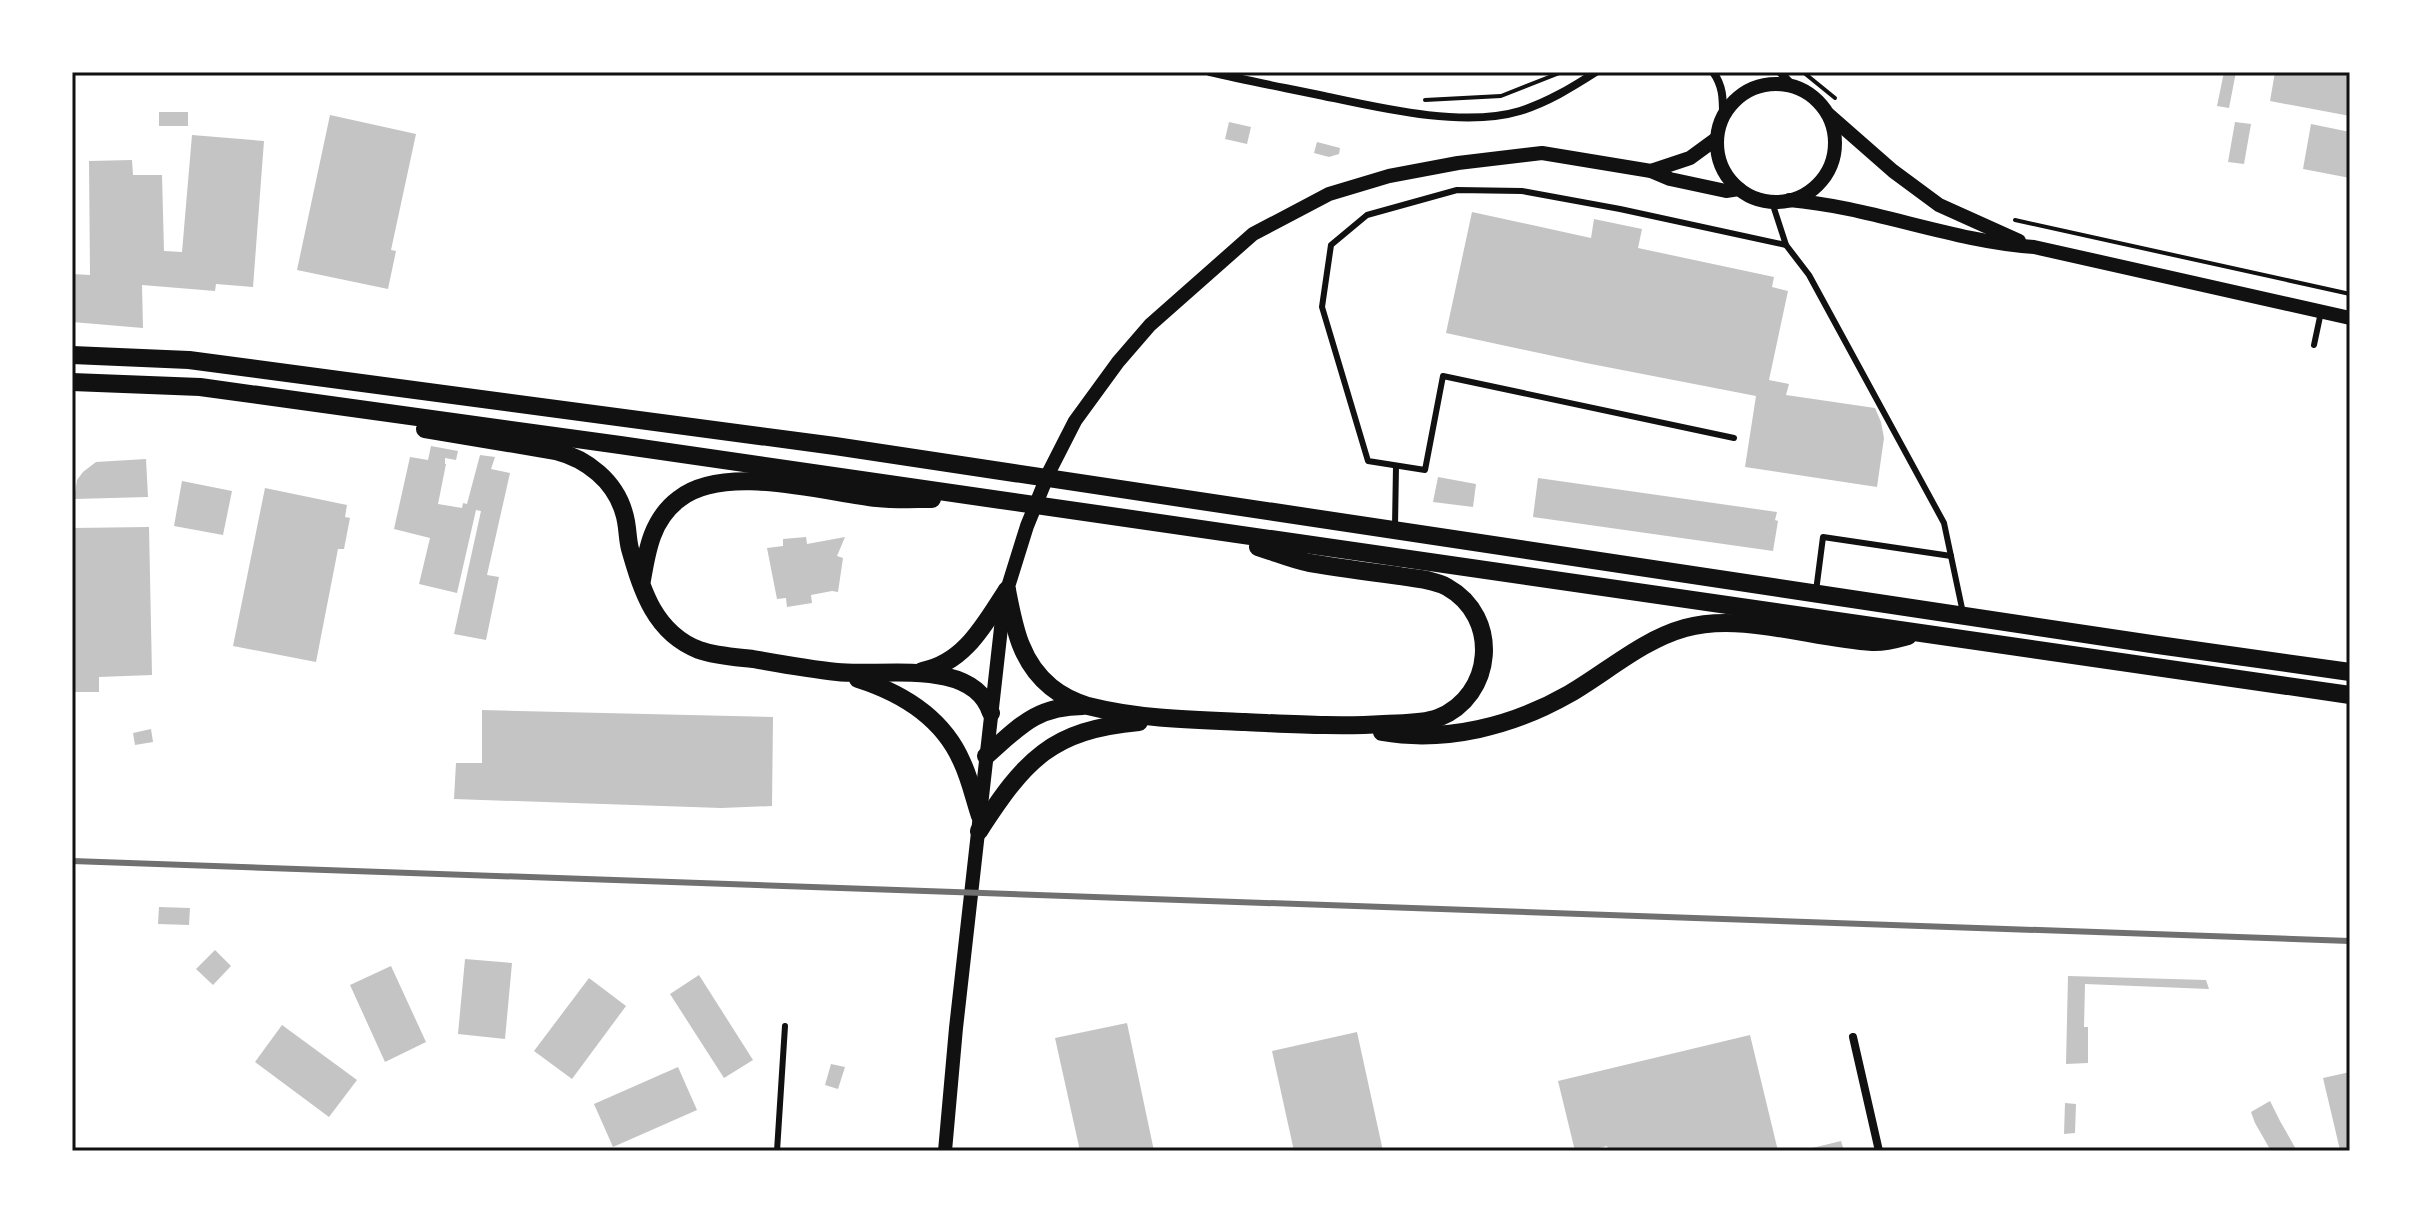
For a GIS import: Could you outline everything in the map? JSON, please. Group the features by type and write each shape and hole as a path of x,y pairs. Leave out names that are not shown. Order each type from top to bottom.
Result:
{"main road":[{"path":"72,355 205,362 835,446 2350,672"},
{"path":"72,382 200,387 2350,695"},
{"path":"321,404 449,435 556,451 580,460 604,478 619,501 625,514 630,547 654,614 669,631 690,646 718,654 841,673 914,672 953,679 978,691 985,698 991,713"},
{"path":"642,583 650,541 661,518 678,499 702,486 773,483 879,498 1004,500"},
{"path":"1210,531 1306,562 1436,582 1458,594 1475,613 1485,636 1483,661 1474,686 1458,705 1440,717 1425,722 1347,727"},
{"path":"914,672 942,665 965,648 975,638 1009,583"},
{"path":"1009,583 1021,648 1051,687 1076,702 1169,719 1347,727 1406,736 1459,733 1531,712 1569,694 1657,639 1701,624 1736,623 1876,643 1922,633"},
{"path":"841,673 902,695 930,717 963,762 979,828"},
{"path":"986,756 1015,730 1043,712 1063,706 1090,706"},
{"path":"979,828 1022,770 1057,743 1096,727 1169,719"}],"street":[{"path":"1213,73 1371,106 1476,117 1517,112 1558,97 1596,72"},
{"path":"1713,72 1723,93 1723,115 1716,139 1718,158 1726,175 1739,189 1755,198 1772,202 1820,203 1995,244 2034,247 2350,318"},
{"path":"1780,72 1793,86"},
{"path":"1723,115 1735,99 1753,88 1773,83 1793,86 1807,92 1893,171 1939,205 2034,247"},
{"path":"1789,200 1806,193 1820,182 1830,167 1835,149 1834,131 1828,114"},
{"path":"1651,171 1690,158 1716,139"},
{"path":"945,1151 986,756 1009,583 1038,498 1060,449 1075,421 1118,362 1150,325 1253,234 1329,194 1389,176 1458,163 1542,153 1651,171 1670,179 1726,191 1739,189"},
{"path":"1853,1037 1879,1151"}],"lane":[{"path":"1734,438 1443,376 1425,470 1368,461 1322,307 1331,245 1367,215 1457,190 1522,191 1786,245"},
{"path":"1772,202 1786,245 1809,275 1944,523 1963,616"},
{"path":"2314,345 2321,312"},
{"path":"1395,531 1396,466"},
{"path":"1815,594 1823,537 1951,556"},
{"path":"777,1151 785,1026"}],"path":[{"path":"1420,100 1501,96 1562,72"},
{"path":"1803,72 1845,106"},
{"path":"2003,217 2350,294"}],"building":[{"path":"2224,72 2236,72 2229,108 2217,106"},
{"path":"2275,72 2350,72 2350,116 2270,101"},
{"path":"159,112 188,112 188,126 159,126"},
{"path":"330,115 416,134 391,250 396,251 388,289 297,270"},
{"path":"1229,122 1251,127 1247,144 1225,139"},
{"path":"2235,122 2251,124 2244,164 2228,162"},
{"path":"2311,124 2350,132 2350,178 2303,169"},
{"path":"192,135 264,141 253,287 216,284 215,291 142,285 143,328 72,322 72,274 90,275 89,161 132,160 133,175 162,175 164,251 182,252"},
{"path":"1317,142 1340,148 1339,154 1329,157 1314,153"},
{"path":"1472,212 1591,238 1594,219 1642,229 1638,248 1774,277 1772,287 1788,291 1769,380 1789,384 1786,395 1875,408 1884,438 1877,487 1745,467 1756,396 1446,333"},
{"path":"431,446 458,451 456,460 445,458 438,504 462,508 463,503 467,504 480,455 495,457 491,469 510,473 487,575 499,577 486,640 454,634 481,511 476,510 457,593 419,584 430,538 394,529 410,457 428,460"},
{"path":"146,459 148,497 74,499 77,480 96,462"},
{"path":"1438,477 1476,484 1473,507 1433,502"},
{"path":"1538,478 1777,512 1773,551 1533,517"},
{"path":"182,481 232,491 223,535 174,526"},
{"path":"265,488 347,505 345,517 350,518 344,549 338,549 316,662 233,646"},
{"path":"149,527 152,675 99,677 99,692 72,692 72,528"},
{"path":"806,537 807,544 845,537 837,556 843,558 838,592 811,595 812,603 787,607 786,598 777,599 767,548 783,546 783,539"},
{"path":"482,710 773,717 772,806 721,808 454,799 456,763 482,763"},
{"path":"151,729 153,742 135,745 133,733"},
{"path":"159,907 190,908 189,925 158,924"},
{"path":"215,950 231,966 213,985 196,969"},
{"path":"465,959 512,963 505,1039 458,1034"},
{"path":"391,966 426,1042 385,1062 350,985"},
{"path":"699,975 753,1060 724,1078 670,994"},
{"path":"2068,976 2206,980 2209,989 2085,984 2084,1027 2088,1027 2088,1063 2066,1064"},
{"path":"589,978 626,1006 572,1079 534,1051"},
{"path":"1127,1023 1154,1151 1080,1151 1055,1038"},
{"path":"282,1025 357,1080 329,1117 255,1062"},
{"path":"1357,1032 1383,1151 1294,1151 1272,1051"},
{"path":"1750,1035 1778,1151 1609,1151 1607,1146 1575,1151 1558,1081"},
{"path":"831,1064 845,1067 838,1089 825,1085"},
{"path":"678,1067 697,1110 613,1147 594,1104"},
{"path":"2350,1072 2350,1147 2340,1150 2323,1078"},
{"path":"2270,1101 2297,1151 2271,1151 2255,1123 2251,1112"},
{"path":"2065,1103 2076,1104 2075,1133 2064,1134"},
{"path":"1841,1141 1844,1151 1804,1151 1804,1150"}],"railway":[{"path":"72,861 2350,941"}]}
